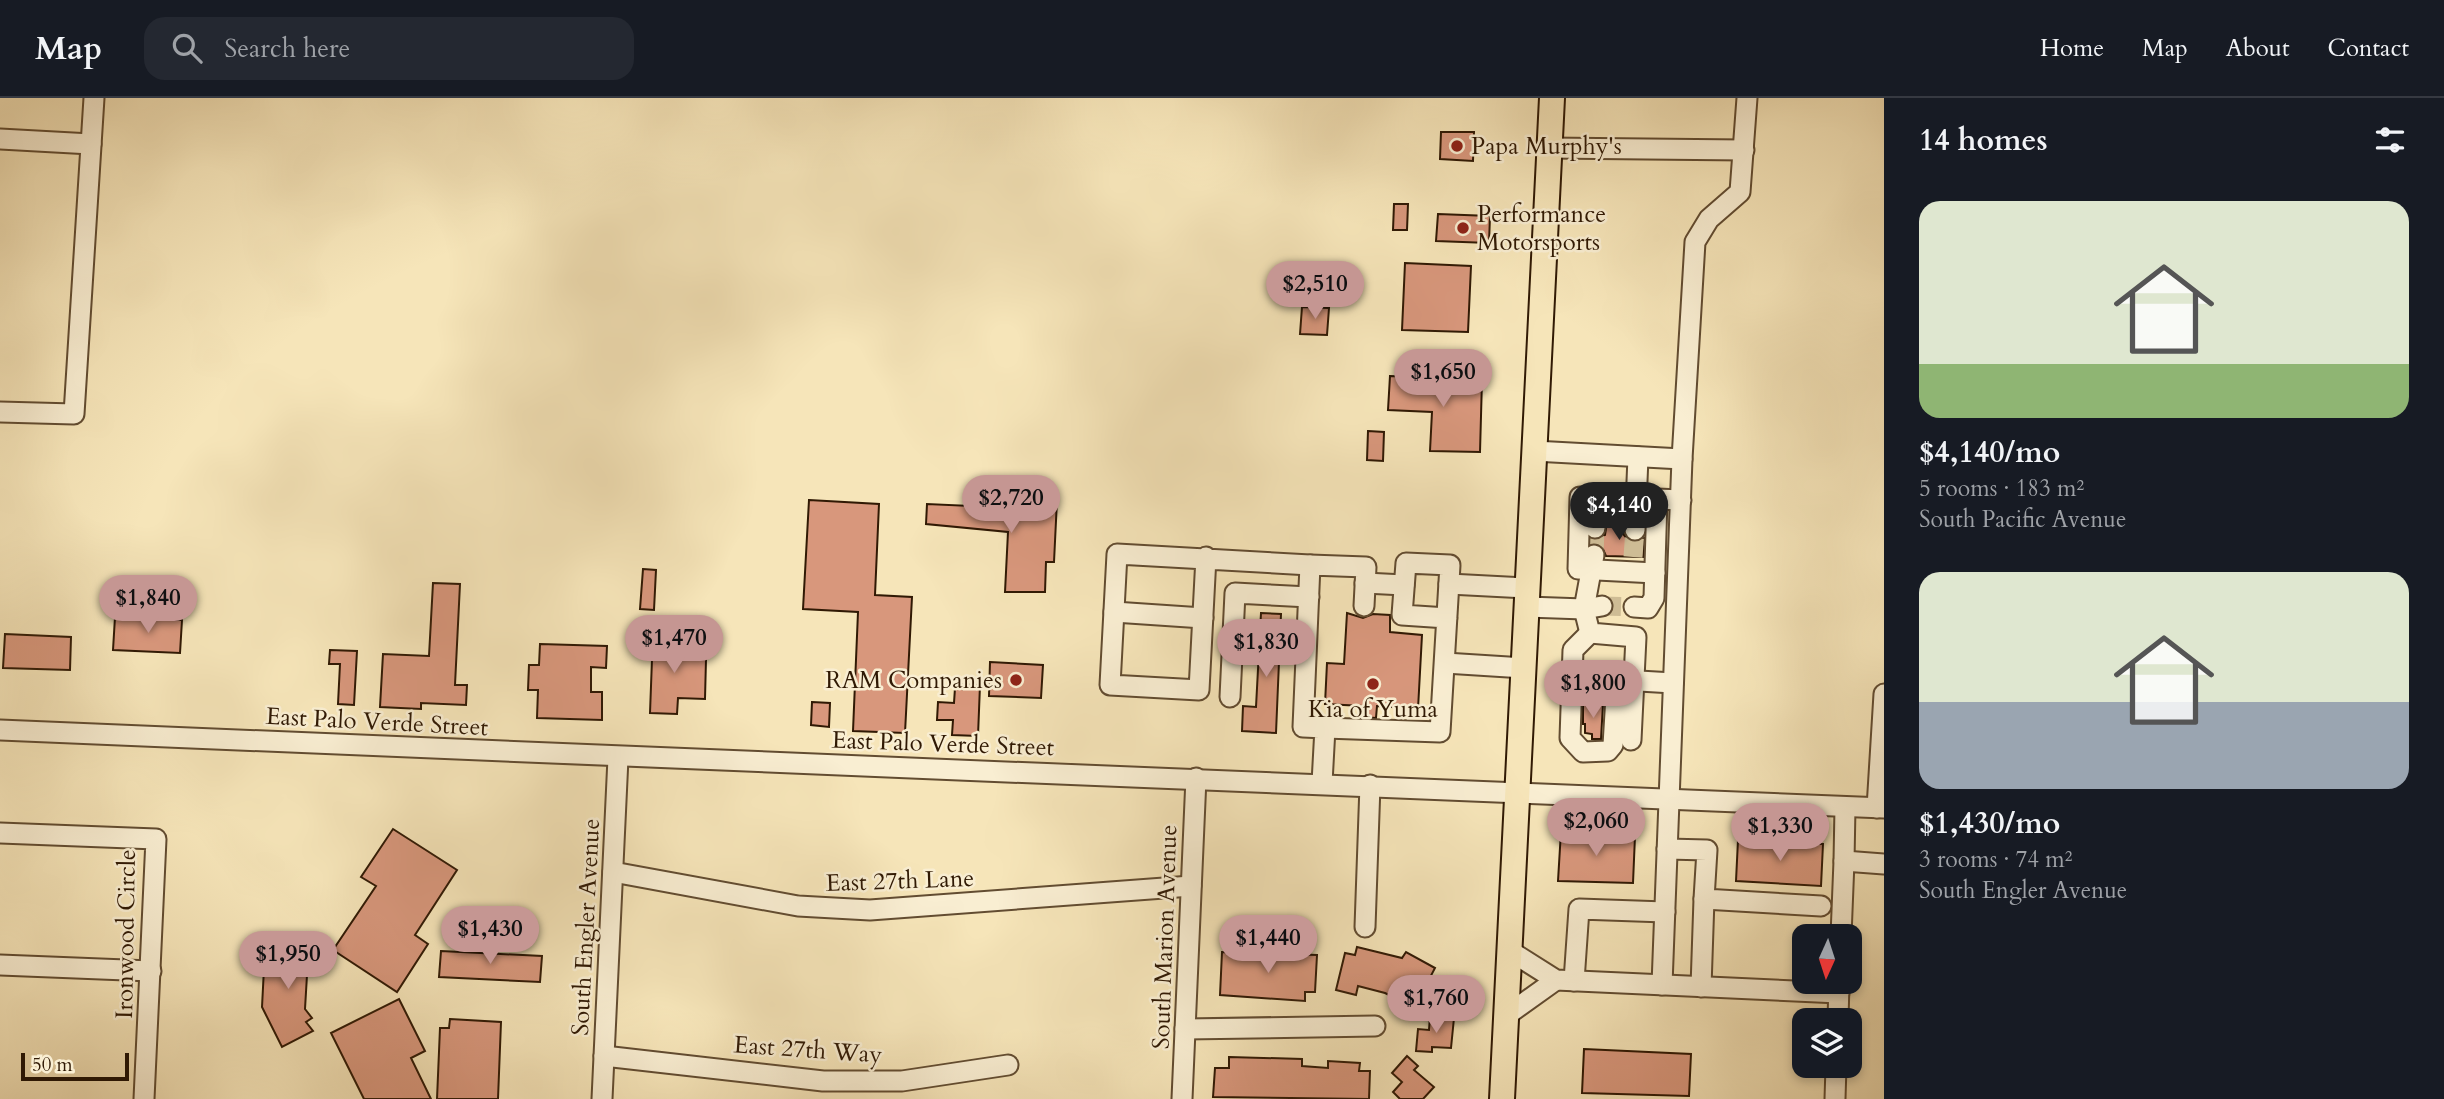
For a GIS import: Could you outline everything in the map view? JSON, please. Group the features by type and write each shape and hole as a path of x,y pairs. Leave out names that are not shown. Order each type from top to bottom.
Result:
{"main road":[{"path":"1502,1099 1552,98"}],"street":[{"path":"0,412 74,414 94,98"},
{"path":"1662,985 1682,459 1695,242 1709,219 1740,192 1748,98"},
{"path":"0,139 91,144"},
{"path":"1549,148 1744,150"},
{"path":"1534,451 1682,459"},
{"path":"1635,530 1638,457"},
{"path":"1654,573 1633,564 1594,563 1578,569 1580,497 1681,500"},
{"path":"1595,528 1596,497"},
{"path":"1634,607 1648,608 1654,598 1657,499"},
{"path":"1206,558 1199,690 1110,685 1117,554 1206,558 1310,565 1366,567 1364,606"},
{"path":"1310,565 1303,727 1440,732 1447,618 1450,565 1406,563 1402,615 1447,618"},
{"path":"1590,633 1636,636 1613,745 1608,751 1599,753 1583,752 1570,738 1573,650 1590,633 1594,563"},
{"path":"1365,583 1404,586"},
{"path":"1449,584 1593,608"},
{"path":"1230,697 1235,593 1308,597"},
{"path":"1114,612 1203,618"},
{"path":"1444,663 1524,668"},
{"path":"1571,677 1673,683"},
{"path":"1626,680 1631,740"},
{"path":"1881,808 1884,694"},
{"path":"1322,783 1325,728"},
{"name":"East Palo Verde Street","path":"0,730 618,758 1518,790 1881,808"},
{"name":"South Engler Avenue","path":"602,1099 618,758"},
{"name":"South Marion Avenue","path":"1182,1099 1196,778"},
{"path":"1365,927 1370,785"},
{"path":"1841,924 1846,807"},
{"name":"Ironwood Circle","path":"0,833 156,839 144,1099"},
{"path":"1667,849 1707,850 1701,987"},
{"path":"1844,861 1884,864"},
{"name":"East 27th Lane","path":"613,872 827,910 870,911 1191,886"},
{"path":"1704,899 1821,906"},
{"path":"1507,1015 1565,981 1579,909 1665,912"},
{"path":"1510,951 1565,981 1792,988"},
{"path":"0,965 151,971"},
{"path":"1185,1029 1375,1026"},
{"name":"East 27th Way","path":"604,1056 822,1081 902,1081 1008,1065"},
{"path":"1835,1099 1836,1078"}],"building":[{"name":"Papa Murphy's","path":"1441,132 1474,132 1473,161 1440,159"},
{"path":"1394,204 1408,204 1407,230 1393,230"},
{"name":"Performance Motorsports","path":"1438,214 1490,216 1489,243 1436,241"},
{"path":"1405,263 1471,266 1468,332 1402,330"},
{"path":"1302,307 1329,308 1327,335 1300,334"},
{"path":"1390,376 1482,380 1480,452 1430,451 1432,412 1388,410"},
{"path":"1368,431 1384,432 1383,461 1367,460"},
{"path":"994,497 1057,500 1054,562 1046,562 1045,592 1005,592 1008,532 926,524 927,504 993,507"},
{"path":"809,500 879,504 875,595 912,597 905,733 853,731 858,612 803,609"},
{"path":"1607,522 1622,522 1624,535 1629,541 1635,542 1644,538 1643,557 1606,556 1601,545 1591,543 1591,539 1605,535"},
{"path":"643,569 656,570 654,610 640,609"},
{"path":"433,583 460,584 455,685 467,685 466,705 421,703 421,709 380,707 383,654 429,656"},
{"path":"1261,613 1281,614 1276,733 1242,731 1243,706 1256,707"},
{"name":"Kia of Yuma","path":"1347,613 1363,618 1373,614 1390,615 1390,632 1422,635 1418,709 1377,706 1376,718 1362,717 1363,706 1325,704 1327,663 1344,664"},
{"path":"115,617 182,620 180,653 113,650"},
{"path":"653,632 681,633 680,658 706,659 705,699 678,698 677,714 650,713"},
{"path":"5,634 71,637 70,670 3,668"},
{"path":"540,644 607,646 606,668 591,667 591,692 602,692 602,720 537,718 538,690 528,690 529,665 539,665"},
{"path":"330,650 357,651 354,705 338,704 340,664 329,664"},
{"name":"RAM Companies","path":"990,662 1043,665 1041,698 989,696"},
{"path":"962,684 980,685 978,736 952,735 953,720 937,720 938,702 954,703 955,688 962,689"},
{"path":"812,702 830,703 829,727 811,725"},
{"path":"1603,704 1601,739 1592,739 1592,734 1585,733 1583,724 1583,705"},
{"path":"393,829 457,870 415,935 428,944 397,992 333,950 376,886 361,877"},
{"path":"1561,831 1635,836 1633,883 1558,881"},
{"path":"1738,840 1823,844 1821,886 1736,881"},
{"path":"287,935 314,955 310,960 314,964 307,975 305,1009 312,1018 306,1022 313,1031 282,1047 262,1007 264,968"},
{"path":"1357,947 1402,958 1406,952 1435,968 1423,991 1410,984 1401,1001 1385,993 1358,986 1356,995 1336,990 1345,953 1355,955"},
{"path":"441,951 542,956 540,982 439,977"},
{"path":"1222,952 1317,955 1315,992 1305,992 1305,1001 1220,995"},
{"path":"399,999 425,1051 411,1058 431,1099 364,1099 331,1033"},
{"path":"1430,1016 1454,1018 1451,1048 1432,1047 1432,1052 1416,1051 1418,1029 1429,1030"},
{"path":"450,1019 501,1022 498,1099 437,1099 440,1028 449,1028"},
{"path":"1584,1049 1691,1054 1689,1096 1582,1093"},
{"path":"1407,1056 1418,1066 1414,1070 1434,1087 1423,1099 1400,1099 1393,1092 1402,1082 1392,1073"},
{"path":"1229,1057 1302,1059 1302,1066 1328,1068 1328,1061 1360,1063 1359,1071 1370,1071 1369,1099 1213,1097 1215,1068 1229,1068"}],"tunnel":[{"path":"1594,555 1595,528"},
{"path":"1633,557 1635,530"},
{"path":"1602,606 1634,607"}],"place":[{"name":"Papa Murphy's","path":"1457,146"},
{"name":"Performance Motorsports","path":"1463,228"},
{"name":"RAM Companies","path":"1016,680"},
{"name":"Kia of Yuma","path":"1373,684"}]}
